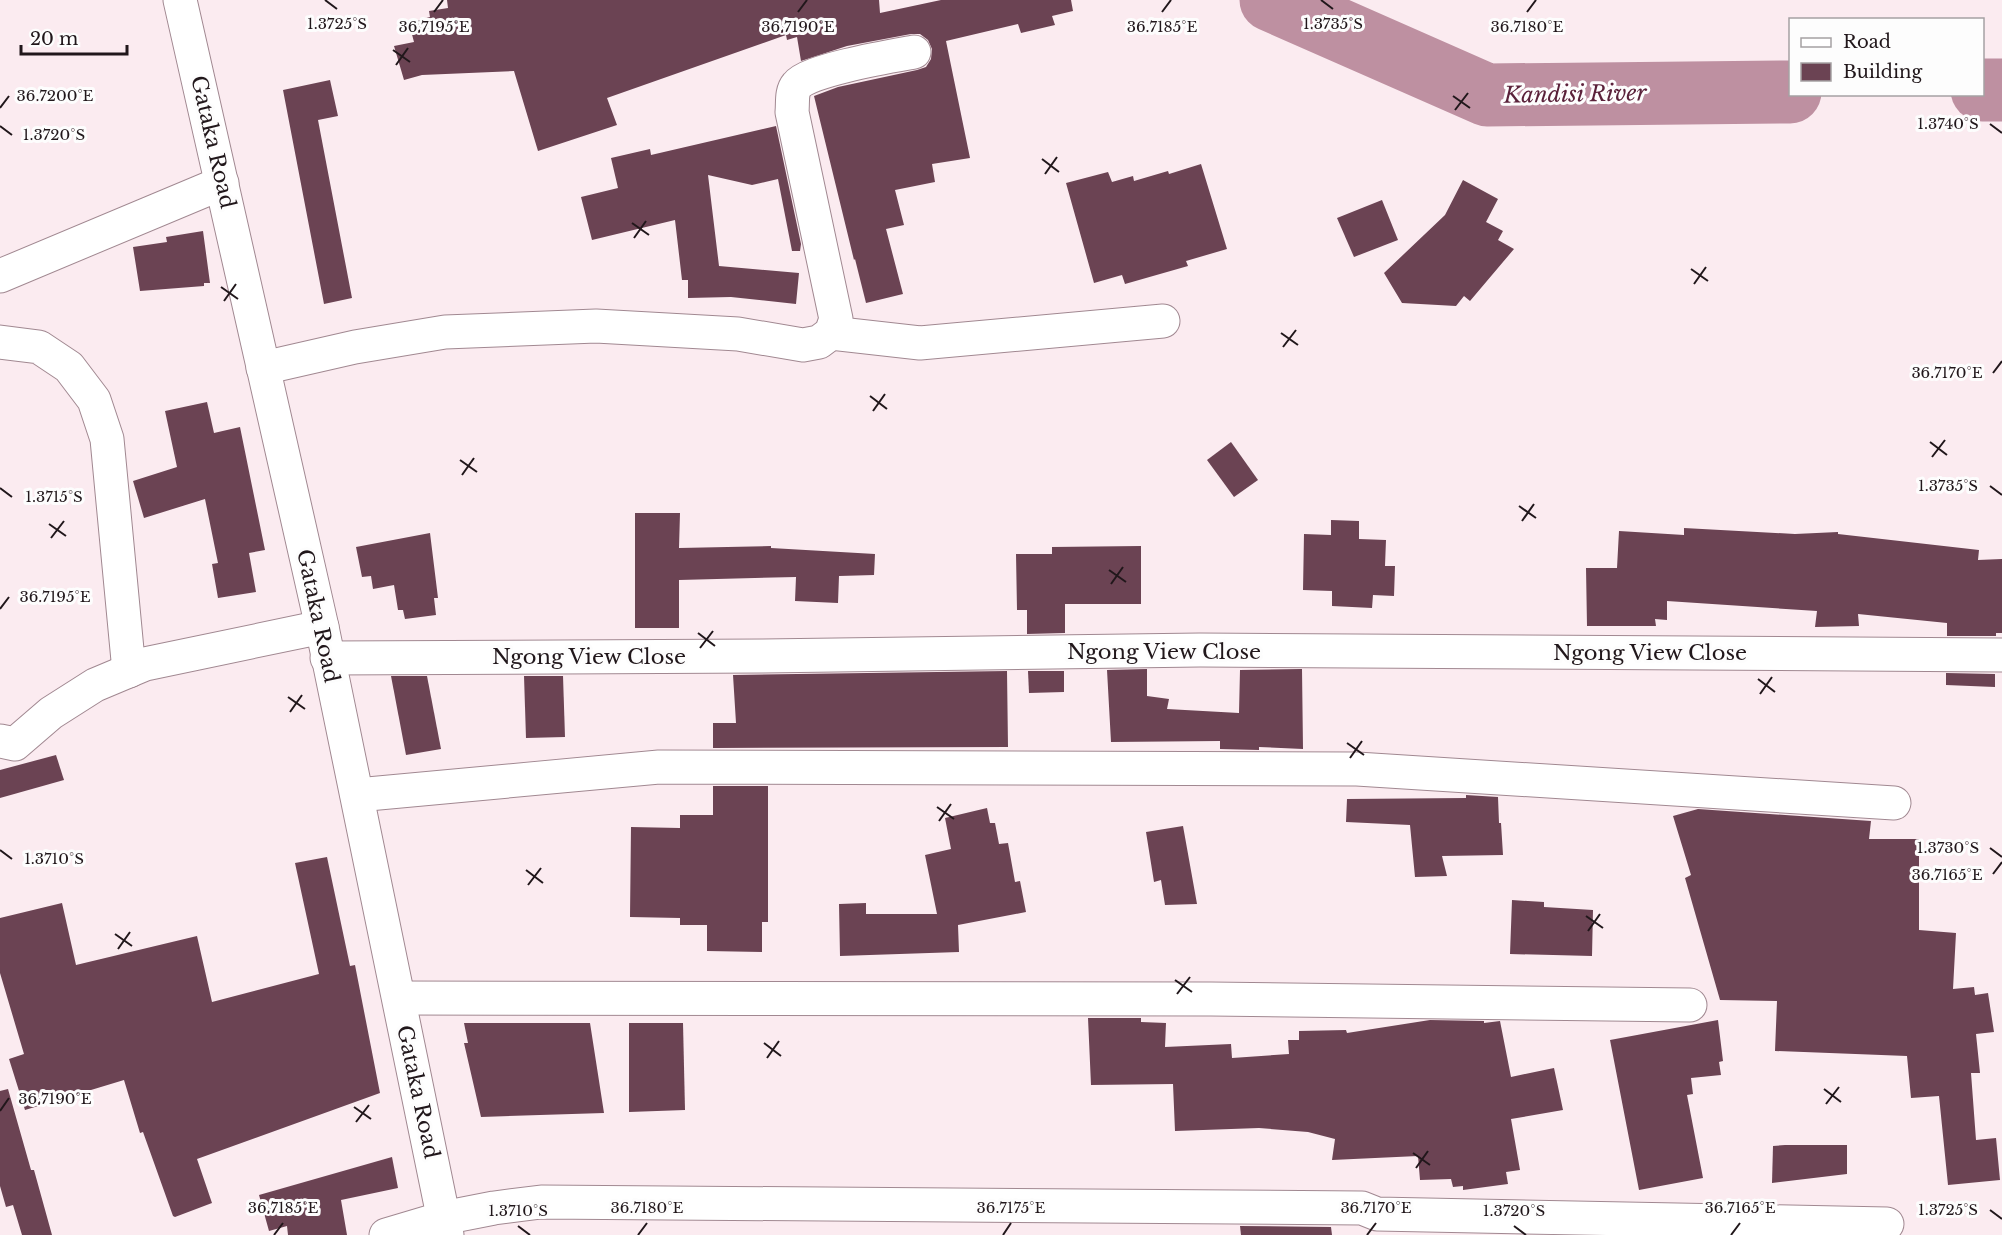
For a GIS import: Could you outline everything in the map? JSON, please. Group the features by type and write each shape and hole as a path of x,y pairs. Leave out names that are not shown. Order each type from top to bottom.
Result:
{"street":[{"name":"Gataka Road","path":"184,2 222,183 325,642 445,1226"},
{"path":"263,368 355,347 445,332 596,326 738,334 803,345 819,342 831,333 836,319 792,112 793,91 798,82 818,73 914,51"},
{"path":"0,276 222,183"},
{"path":"831,333 920,343 1163,321"},
{"path":"0,342 39,347 69,367 94,400 107,439 129,671"},
{"name":"Ngong View Close","path":"0,741 15,744 51,713 95,685 145,663 325,642 763,656 1200,650 2002,655"},
{"path":"357,795 659,767 1345,769 1894,803"},
{"path":"399,998 1187,998 1690,1005"},
{"path":"386,1235 445,1226 494,1208 541,1202 1362,1208 1377,1214 1887,1224"}],"building":[{"path":"447,0 879,0 880,13 941,0 1071,0 1073,11 1052,16 1055,25 1021,33 1018,24 946,41 970,158 932,164 935,182 895,190 904,225 886,229 903,294 866,303 814,96 838,87 926,67 931,59 932,49 928,40 920,34 847,46 801,61 797,37 787,40 786,35 607,98 617,125 538,151 514,71 422,75 404,80 394,46 414,42 409,23 430,17 429,11 448,8"},
{"path":"330,80 338,116 318,120 352,298 324,304 283,90"},
{"path":"776,126 801,244 800,251 792,251 778,179 752,185 708,175 719,266 799,273 796,304 731,297 688,298 688,280 682,280 675,220 592,240 581,197 618,188 611,158 650,149 651,155"},
{"path":"1201,164 1227,249 1186,261 1188,266 1125,284 1122,275 1094,283 1066,183 1108,172 1112,182 1133,176 1134,181 1168,171 1169,174"},
{"path":"1463,180 1498,199 1486,222 1503,231 1498,240 1514,249 1470,301 1464,296 1456,306 1402,303 1384,273 1445,215"},
{"path":"1382,200 1398,240 1354,257 1337,218"},
{"path":"203,231 210,283 204,283 204,286 140,291 133,247 167,242 166,237"},
{"path":"207,402 214,433 240,427 265,550 249,553 256,592 218,598 212,564 218,563 205,499 144,518 133,481 177,467 165,411"},
{"path":"1231,442 1258,480 1234,497 1207,460"},
{"path":"635,513 680,513 679,548 771,546 771,548 875,554 874,575 839,576 838,603 795,601 796,577 679,580 679,628 635,628"},
{"path":"1331,520 1359,521 1359,539 1386,540 1385,566 1395,566 1394,596 1373,595 1372,608 1332,606 1332,591 1303,590 1304,534 1331,535"},
{"path":"1684,528 1795,534 1838,532 1838,534 1979,550 1978,560 2002,559 2002,633 1996,633 1996,636 1947,636 1947,623 1858,614 1859,626 1815,627 1817,611 1667,601 1667,620 1655,619 1656,626 1587,626 1586,568 1617,568 1619,531 1684,535"},
{"path":"430,533 438,598 434,598 436,615 405,619 403,610 398,610 394,585 373,589 371,576 362,577 356,547"},
{"path":"1141,546 1141,604 1065,604 1065,633 1027,634 1027,610 1017,610 1016,554 1052,554 1052,547"},
{"path":"1147,669 1147,696 1169,699 1167,709 1239,713 1240,670 1302,669 1303,749 1259,747 1259,750 1220,749 1220,741 1111,742 1107,670"},
{"path":"1007,671 1008,747 713,748 713,723 736,723 733,675"},
{"path":"1028,671 1064,671 1064,692 1029,693"},
{"path":"1946,673 1995,674 1995,687 1946,685"},
{"path":"391,676 427,676 441,749 406,755"},
{"path":"524,676 563,676 565,737 526,738"},
{"path":"56,755 64,780 0,798 0,770"},
{"path":"713,786 768,786 768,922 762,922 762,952 707,951 707,925 680,925 680,918 630,917 631,827 680,828 680,815 713,815"},
{"path":"1466,795 1498,797 1503,855 1442,856 1447,876 1415,877 1410,825 1346,822 1347,799 1466,798"},
{"path":"987,808 990,823 995,823 999,844 1008,843 1015,882 1020,881 1026,912 958,925 959,952 840,956 839,904 866,903 866,914 937,914 925,855 951,849 945,818"},
{"path":"1698,809 1871,821 1869,839 1919,839 1919,930 1956,933 1953,989 1974,987 1975,995 1988,993 1994,1032 1976,1034 1980,1073 1971,1073 1976,1140 1996,1138 2000,1180 1948,1185 1939,1096 1911,1098 1907,1056 1775,1051 1777,1001 1720,1000 1685,878 1691,875 1673,816"},
{"path":"1183,826 1197,904 1165,905 1161,880 1154,882 1146,832"},
{"path":"327,857 350,966 355,965 380,1093 197,1159 212,1203 175,1217 143,1132 140,1133 124,1080 25,1110 9,1059 24,1054 0,973 0,918 62,903 76,965 197,936 212,1002 319,974 295,863"},
{"path":"1512,900 1544,902 1544,907 1593,910 1592,956 1510,954"},
{"path":"1088,1018 1141,1018 1141,1022 1166,1023 1165,1047 1231,1044 1232,1058 1289,1054 1288,1040 1299,1040 1299,1031 1346,1030 1347,1033 1430,1020 1484,1021 1484,1023 1500,1021 1511,1077 1554,1068 1563,1110 1511,1119 1520,1170 1506,1172 1508,1184 1463,1190 1463,1186 1453,1187 1451,1179 1420,1180 1418,1156 1332,1160 1335,1139 1308,1132 1259,1128 1175,1131 1173,1084 1091,1085"},
{"path":"1718,1020 1723,1061 1719,1062 1721,1075 1691,1078 1693,1094 1687,1095 1703,1178 1639,1190 1610,1040"},
{"path":"464,1023 590,1023 604,1113 481,1117 464,1043 468,1043"},
{"path":"629,1023 683,1023 685,1110 629,1112"},
{"path":"8,1089 52,1235 22,1235 13,1205 6,1207 0,1186 0,1091"},
{"path":"1847,1145 1847,1174 1772,1183 1773,1146"},
{"path":"392,1157 398,1188 341,1200 347,1235 288,1235 287,1226 269,1231 259,1195"},
{"path":"1240,1226 1331,1227 1332,1235 1241,1235"}],"waterway":[{"name":"Kandisi River","path":"1271,0 1487,95 1789,92"},
{"name":"Kandisi River","path":"1984,90 2002,90"}]}
